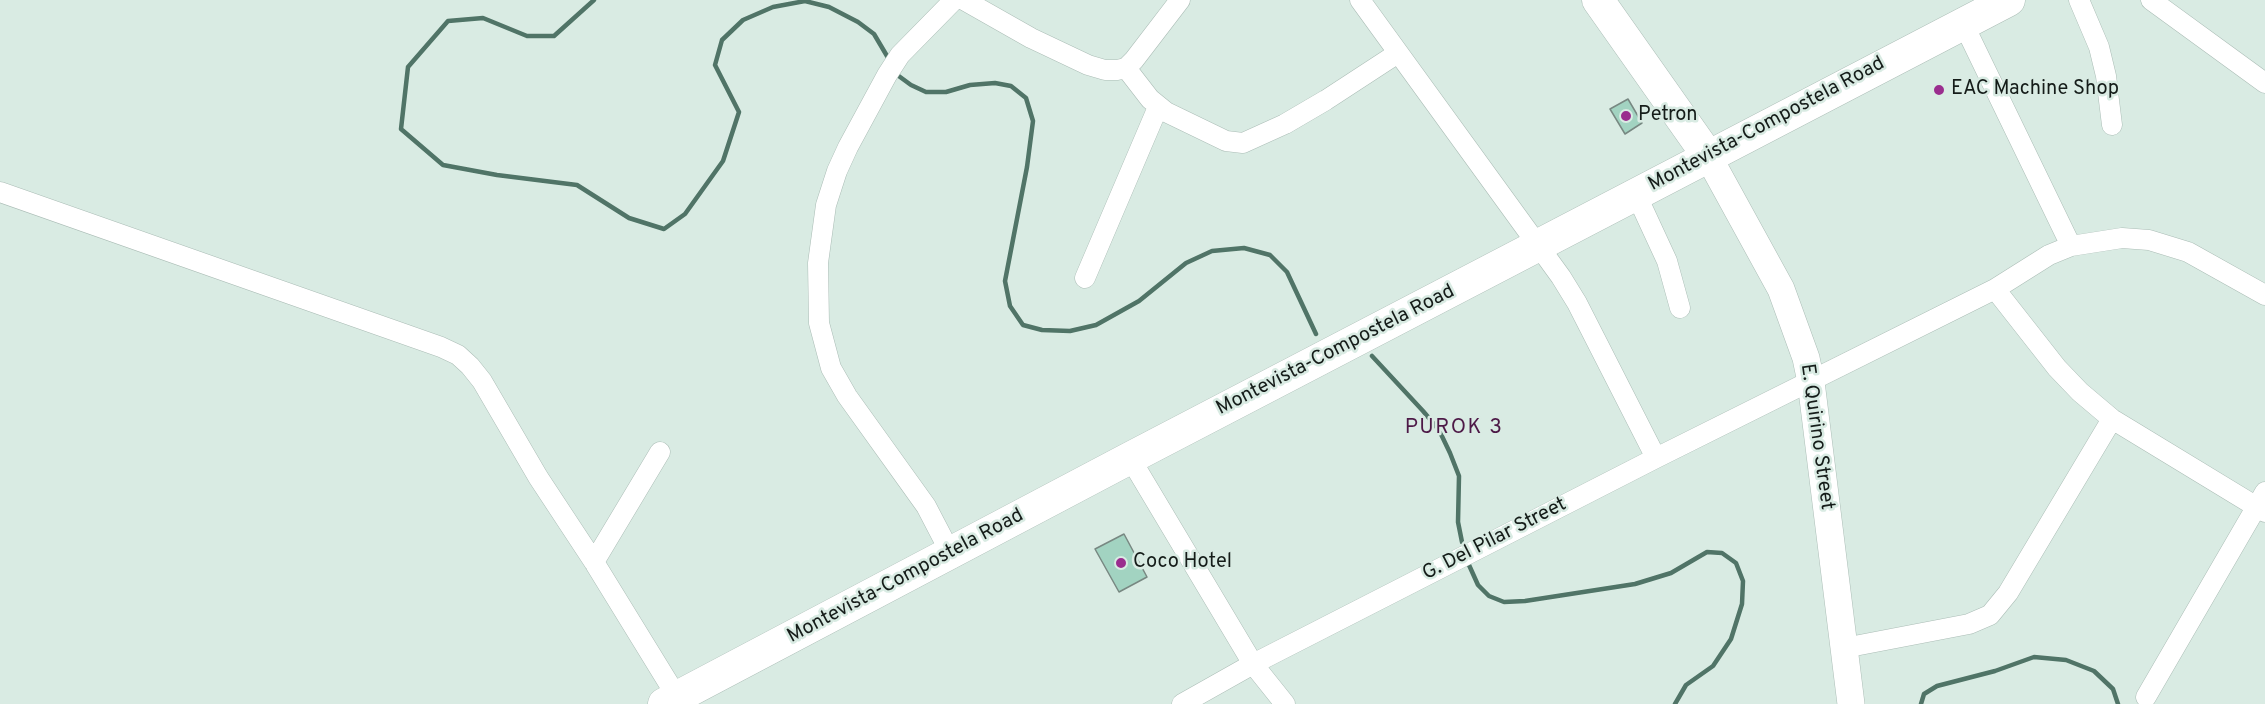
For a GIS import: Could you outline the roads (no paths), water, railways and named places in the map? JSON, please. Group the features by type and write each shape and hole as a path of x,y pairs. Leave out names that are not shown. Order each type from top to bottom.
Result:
{"main road":[{"path":"1598,0 1708,156"},
{"name":"Montevista-Compostela Road","path":"674,702 1130,458 2009,0"},
{"name":"E. Quirino Street","path":"1708,156 1781,289 1803,348 1811,382 1851,704"}],"street":[{"path":"951,554 927,506 847,396 831,368 819,323 818,263 826,205 848,147 900,55 954,0"},
{"path":"964,0 1031,38 1088,65 1106,70 1126,68 1142,51 1180,0"},
{"path":"1360,0 1561,277 1577,303 1656,458"},
{"path":"2079,0 2099,47 2106,76 2112,125"},
{"path":"2151,0 2265,83"},
{"path":"1963,23 2071,246"},
{"path":"1126,68 1158,107 1226,141 1243,143 1285,124 1398,53"},
{"path":"1085,278 1158,107"},
{"path":"0,192 441,347 458,355 482,381 538,477 594,562 674,702"},
{"path":"1636,194 1667,261 1680,308"},
{"name":"G. Del Pilar Street","path":"1182,704 1253,664 1656,458 1995,289 2049,255 2071,246 2122,238 2149,240 2188,252 2265,295"},
{"path":"1995,289 2057,368 2080,392 2112,419 2262,503 2146,697"},
{"path":"1844,648 1969,624 1990,615 2008,593 2112,419"},
{"path":"594,562 660,452"},
{"path":"1130,458 1253,664 1285,704"}],"waterway":[{"path":"594,0 554,36 527,36 483,18 448,21 408,67 401,129 443,165 497,175 577,185 629,218 664,229 685,214 723,161 739,112 715,65 722,40 743,20 773,7 805,1 829,7 858,22 874,34 887,56"},
{"path":"896,74 926,92 946,92 970,85 995,83 1011,86 1026,98 1033,121 1027,167 1005,281 1010,306 1023,325 1042,330 1070,331 1096,325 1139,301 1186,263 1212,251 1244,248 1270,255 1287,272 1316,334"},
{"path":"1372,356 1439,430 1459,476 1458,522 1462,542"},
{"path":"1469,565 1478,585 1489,596 1504,602 1525,601 1635,584 1671,573 1707,552 1722,553 1736,563 1743,581 1742,604 1731,639 1713,666 1686,685 1675,704"},
{"path":"1921,704 1924,694 1937,686 1995,671 2034,657 2066,660 2094,671 2113,689 2118,704"}],"place":[{"name":"EAC Machine Shop","path":"1939,90"},
{"name":"Petron","path":"1626,116"},
{"name":"Coco Hotel","path":"1121,563"}],"district":[{"name":"PUROK 3","path":"1454,429"}]}
